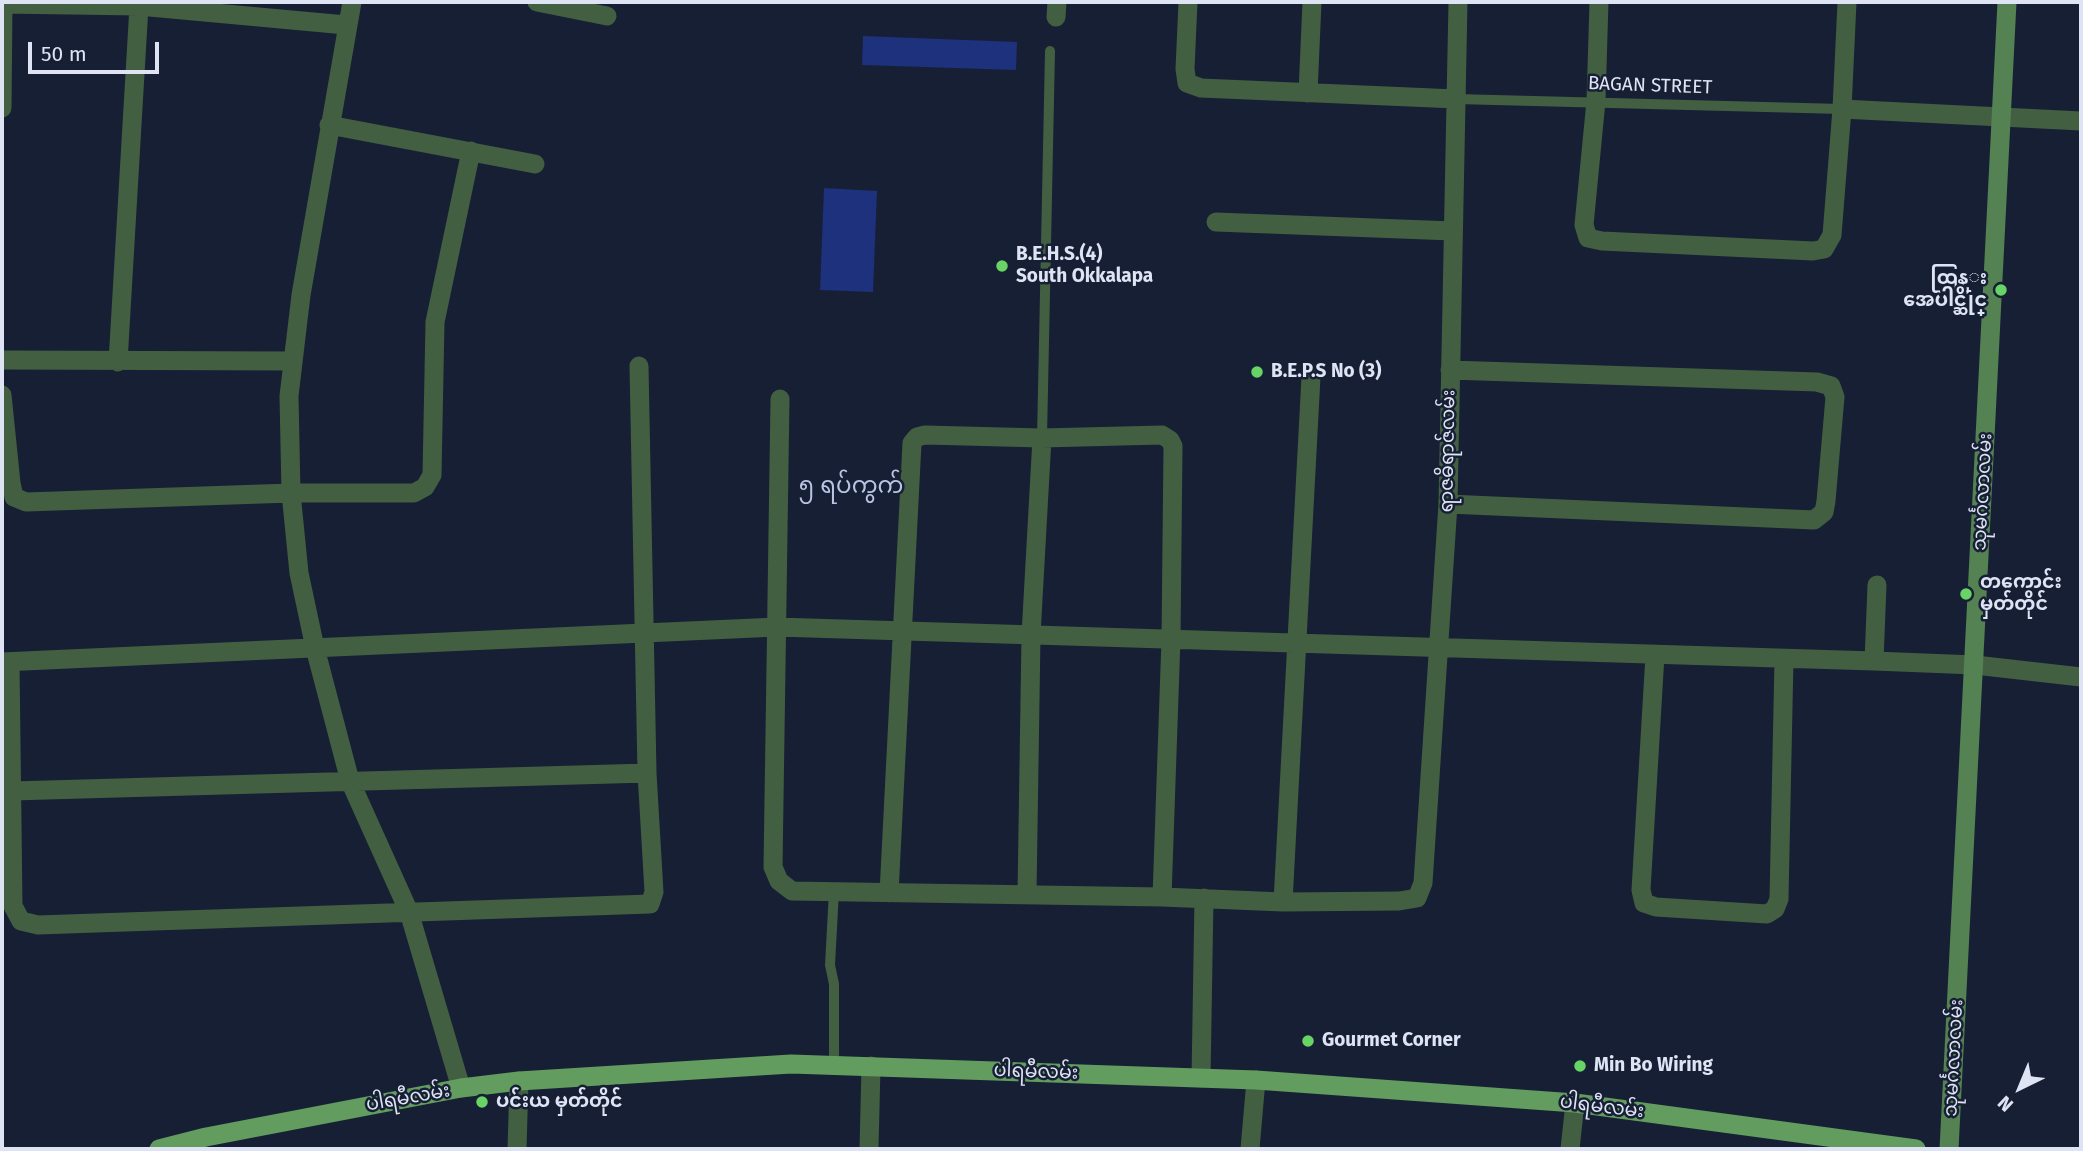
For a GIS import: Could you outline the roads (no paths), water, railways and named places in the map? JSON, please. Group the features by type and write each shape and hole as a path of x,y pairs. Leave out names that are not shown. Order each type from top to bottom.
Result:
{"main road":[{"name":"သုမင်္ဂလာလမ်း","path":"1949,1149 2007,2"},
{"name":"ပါရမီလမ်း","path":"159,1149 206,1143 461,1088 519,1081 776,1064 1256,1080 1575,1103 1916,1149"}],"street":[{"path":"352,2 329,125 293,361 289,396 291,494 299,573 315,648 350,782 409,912 461,1088"},
{"path":"537,2 607,16"},
{"path":"1188,2 1185,69 1187,83 1201,88 1456,99"},
{"path":"1308,93 1312,2"},
{"name":"ရာဇဓိရာဇ်လမ်း","path":"1283,902 1399,901 1417,898 1423,883 1448,503 1458,2"},
{"path":"1599,2 1596,101 1584,225 1588,238 1602,241 1813,251 1824,249 1832,235 1847,2"},
{"path":"2,108 2,4 139,6 346,25"},
{"path":"118,362 139,6"},
{"path":"1842,109 2081,121"},
{"path":"329,125 535,164"},
{"path":"2,395 14,497 26,502 414,493 425,487 432,475 435,322 471,152"},
{"path":"1216,222 1452,231"},
{"path":"2,360 293,361"},
{"path":"639,366 644,633 647,773 654,892 650,904 38,925 20,921 13,906 12,791 6,662 644,633 777,627 1874,661 1975,665 2081,677"},
{"path":"1448,503 1814,520 1824,512 1826,501 1835,397 1831,386 1817,382 1450,370"},
{"path":"780,399 774,867 779,881 792,891 1162,897 1283,902 1311,377"},
{"path":"889,893 912,443 917,437 925,435 1042,438 1162,435 1170,440 1173,446 1171,639 1162,897"},
{"path":"1027,894 1031,635 1042,438"},
{"path":"1874,661 1877,585"},
{"path":"1656,655 1641,890 1644,903 1656,907 1767,914 1775,909 1779,899 1784,659"},
{"path":"12,791 647,773"},
{"path":"1201,1078 1204,898"},
{"path":"869,1149 871,1066"},
{"path":"1250,1149 1256,1080"},
{"path":"517,1149 519,1081"},
{"path":"1570,1149 1575,1103"}],"lane":[{"path":"1042,438 1050,51"},
{"name":"BAGAN STREET","path":"1456,99 1842,109"},
{"path":"834,890 830,965 834,984 834,1065"}],"place":[{"name":"B.E.H.S.(4) South Okkalapa","path":"1002,266"},
{"name":"ထြန္း အေပါင္ဆိုင္","path":"2001,290"},
{"name":"B.E.P.S No (3)","path":"1257,372"},
{"name":"တကောင်း မှတ်တိုင်","path":"1966,594"},
{"name":"Gourmet Corner","path":"1308,1041"},
{"name":"Min Bo Wiring","path":"1580,1066"},
{"name":"ပင်းယ မှတ်တိုင်","path":"482,1102"}],"district":[{"name":"၅ ရပ်ကွက်","path":"851,487"}]}
